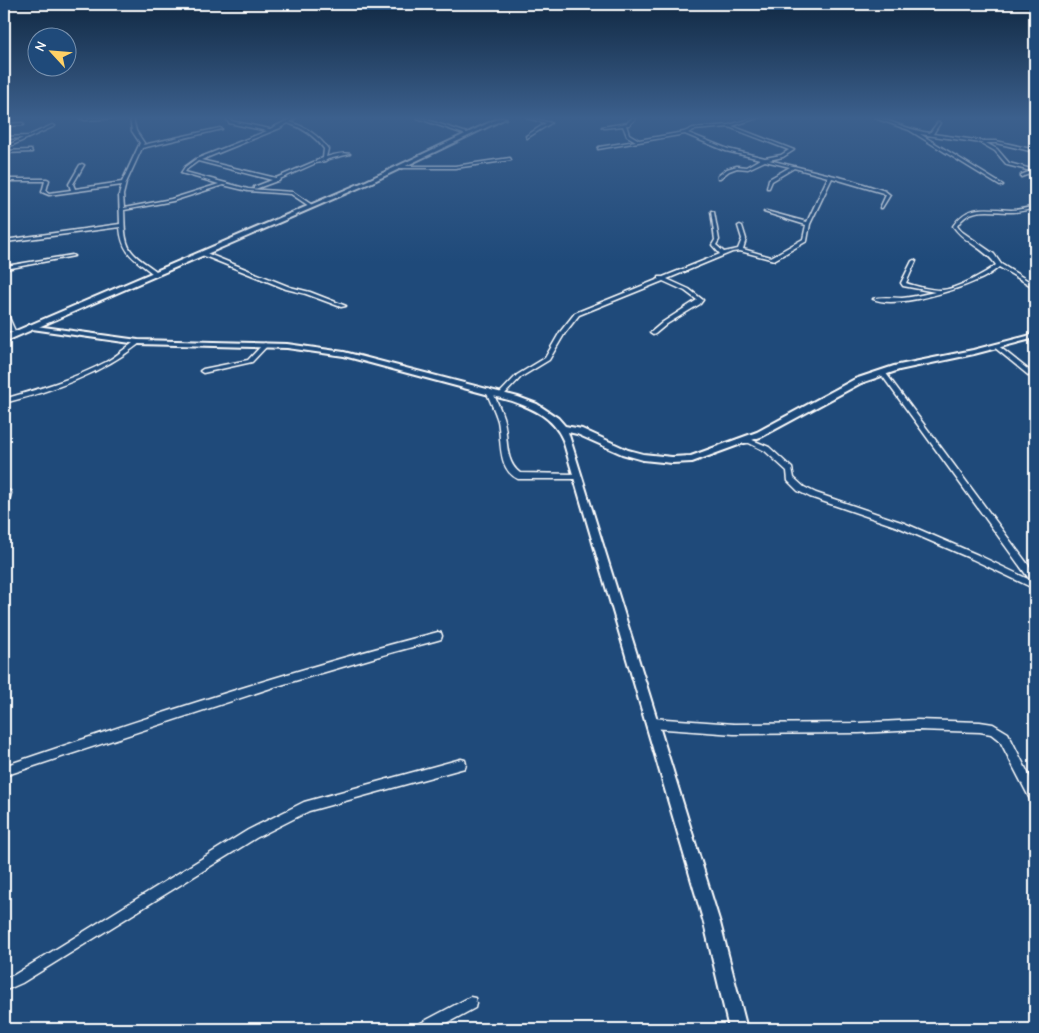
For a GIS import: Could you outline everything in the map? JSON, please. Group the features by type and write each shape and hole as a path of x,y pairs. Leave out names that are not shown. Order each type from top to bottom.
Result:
{"main road":[{"path":"4,339 204,254 396,166"},
{"path":"4,335 401,167"}],"street":[{"path":"73,189 72,184 81,166"},
{"path":"131,166 121,195 125,244 136,259 154,272"},
{"path":"188,166 183,173 248,190 292,193 310,205"},
{"path":"222,166 278,180"},
{"path":"248,190 310,166"},
{"path":"401,167 461,166"},
{"path":"719,177 728,170 750,166"},
{"path":"789,166 830,178 850,181 887,194 882,207"},
{"path":"970,166 1000,185"},
{"path":"1018,166 1035,170 1022,176"},
{"path":"768,187 770,180 793,167"},
{"path":"502,395 519,376 547,360 568,324 577,314 637,290 661,278 700,265 735,250 766,258 776,258 805,240 808,224 830,178"},
{"path":"4,180 47,180 44,192 49,194 124,183"},
{"path":"123,209 172,200 222,184"},
{"path":"1035,207 1014,211 978,210 964,215 956,224 959,232 987,251 999,265 1035,287"},
{"path":"712,212 717,240 714,245 723,254"},
{"path":"766,212 808,224"},
{"path":"4,276 4,242 123,225"},
{"path":"740,226 744,239 740,250"},
{"path":"204,254 288,288 344,306"},
{"path":"5,268 72,256"},
{"path":"914,261 904,285 940,292"},
{"path":"876,299 897,300 940,292 993,270 999,265"},
{"path":"993,270 1020,278"},
{"path":"653,333 700,300 687,290 661,278"},
{"path":"4,313 12,332"},
{"path":"32,327 138,342 265,346 320,350 344,354 502,395 534,406 555,420 562,428 567,440 712,923 738,1029"},
{"path":"562,428 579,431 625,452 643,457 672,460 692,459 760,434 858,381 883,373 1035,336"},
{"path":"4,401 87,372 128,352 138,342"},
{"path":"202,371 250,361 265,346"},
{"path":"996,346 1035,378"},
{"path":"883,373 1035,580"},
{"path":"490,392 500,418 507,459 514,474 518,476 577,477"},
{"path":"567,440 579,431"},
{"path":"741,441 750,441 767,449 790,470 791,479 801,489 813,495 901,525 975,557 1035,586"},
{"path":"4,492 7,493 4,504"},
{"path":"4,771 186,710 394,647 438,636"},
{"path":"652,723 734,729 859,728 918,725 993,729 1004,738 1035,797"},
{"path":"4,985 18,979 252,834 308,806 461,764"},
{"path":"424,1029 470,1003"}]}
